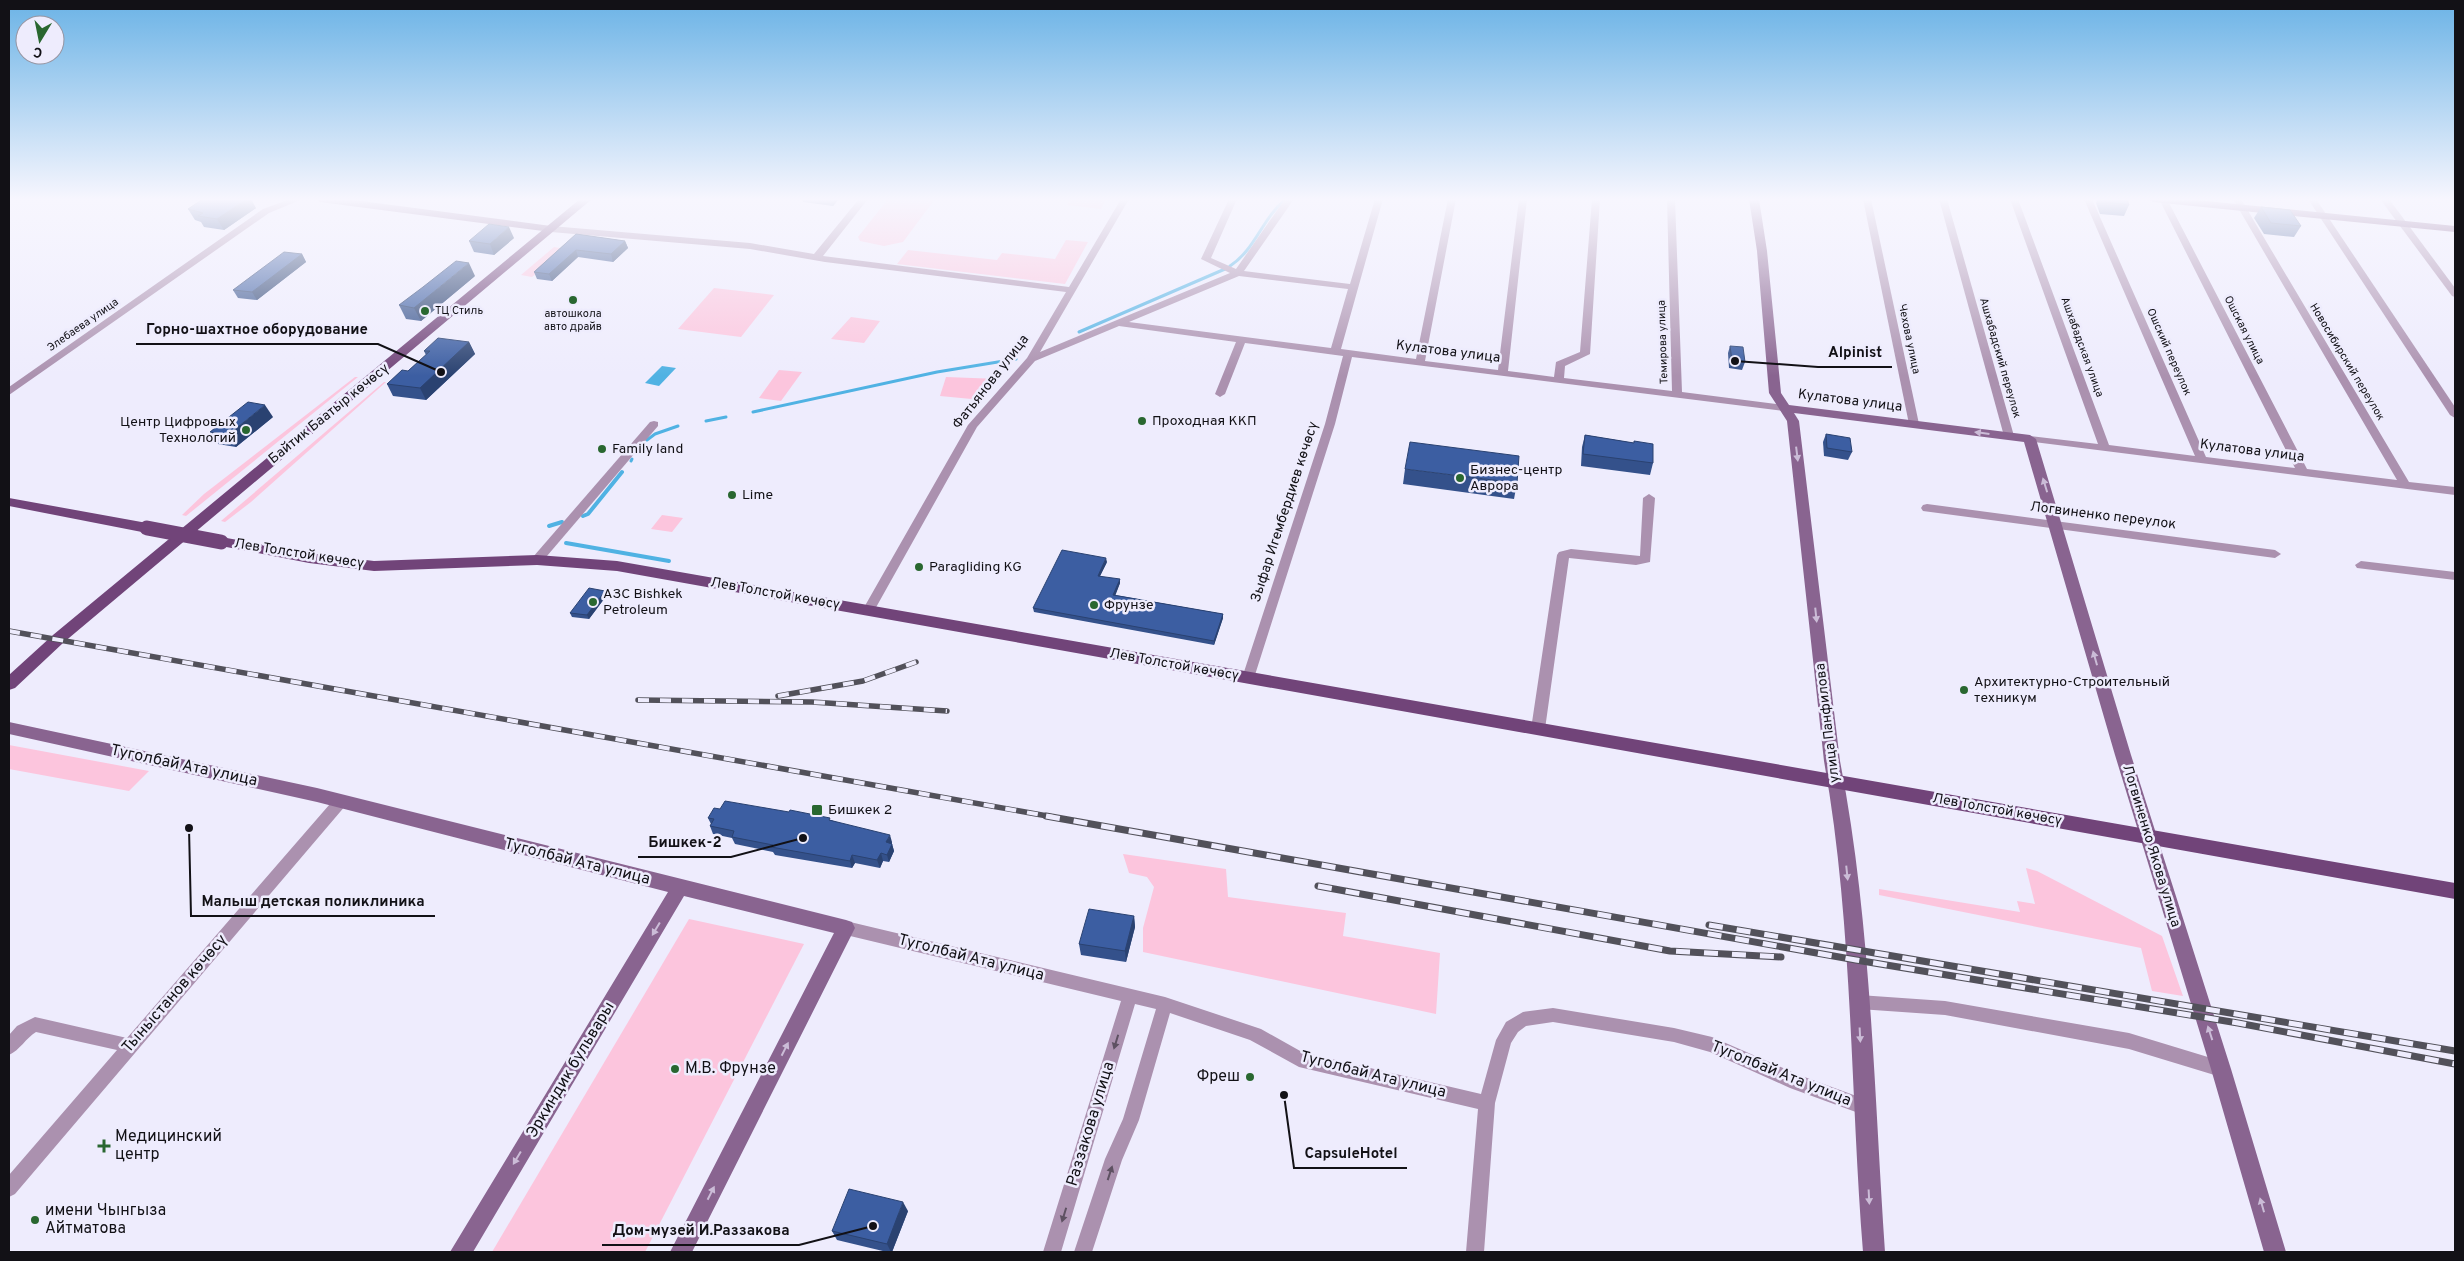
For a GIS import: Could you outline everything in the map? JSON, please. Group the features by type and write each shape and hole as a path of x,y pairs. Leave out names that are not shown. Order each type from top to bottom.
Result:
{"main road":[{"name":"Байтик Баатыр көчөсү","path":"9,684 58,638 516,258"},
{"name":"Лев Толстой көчөсү","path":"9,502 309,558 374,566 537,560 617,566 2455,891"},
{"name":"Байтик Баатыр көчөсү","path":"9,692 71,641 163,552"}],"street":[{"name":"Элебаева улица","path":"9,392 199,258"},
{"path":"824,258 1072,290"},
{"name":"Фатьянова улица","path":"868,611 973,425 1031,359 1091,258"},
{"path":"1207,258 1238,272 1353,287"},
{"path":"1031,359 1238,272 1248,258"},
{"path":"1335,352 1362,258"},
{"path":"1420,363 1441,258"},
{"path":"1503,374 1516,258"},
{"path":"1559,381 1560,364 1585,354 1592,258"},
{"name":"Темирова улица","path":"1673,258 1677,395"},
{"name":"улица Панфилова","path":"1763,258 1776,393 1793,421 1856,948 1874,1252"},
{"name":"Чехова улица","path":"1879,258 1914,424"},
{"name":"Ашхабадский переулок","path":"1959,258 2009,436"},
{"name":"Ашхабадская улица","path":"2036,258 2105,448"},
{"name":"Ошский переулок","path":"2114,258 2202,460"},
{"name":"Ошская улица","path":"2190,258 2303,472"},
{"name":"Новосибирский переулок","path":"2272,258 2405,485"},
{"path":"2351,258 2455,415"},
{"path":"2428,258 2455,294"},
{"name":"Кулатова улица","path":"1118,323 1503,374 2455,491"},
{"path":"1220,394 1242,339"},
{"name":"Зыфар Игембердиев көчөсү","path":"1248,678 1330,424 1348,354"},
{"path":"537,560 654,424"},
{"name":"Логвиненко Якова улица","path":"2030,439 2057,525 2123,755 2221,1069 2275,1252"},
{"path":"1538,729 1563,555 1571,553 1642,561 1647,556 1649,498"},
{"name":"Логвиненко переулок","path":"1927,508 2275,554"},
{"path":"2361,565 2455,576"},
{"name":"Туголбай Ата улица","path":"9,728 341,801 846,928 1165,1004 1255,1034 1299,1058 1487,1103 1504,1040 1512,1027 1523,1019 1553,1015 1674,1035 1712,1045 1796,1082 1864,1107"},
{"name":"Тыныстанов көчөсү","path":"9,1188 341,801"},
{"name":"Эркиндик бульвары","path":"461,1252 680,887"},
{"path":"680,1252 846,928"},
{"name":"Раззакова улица","path":"1052,1252 1130,996"},
{"path":"1859,1002 1945,1008 2129,1041 2221,1069"},
{"path":"1083,1252 1114,1159 1131,1120 1165,1004"},
{"path":"9,1047 24,1031 34,1024 130,1046"},
{"path":"1474,1252 1487,1103"}],"shaded area":[{"path":"541,258 555,258 532,277 521,275"},
{"path":"902,258 1079,258 1065,284 897,264"},
{"path":"714,288 774,295 741,337 678,329"},
{"path":"851,317 880,321 864,343 831,339"},
{"path":"779,370 802,372 781,401 759,398"},
{"path":"355,377 358,377 186,516 182,515 204,494"},
{"path":"946,377 999,379 982,400 940,396"},
{"path":"386,382 251,502 225,522 221,521"},
{"path":"662,515 683,518 672,532 651,529"},
{"path":"9,745 149,771 129,791 9,769"},
{"path":"1123,854 1226,869 1228,897 1346,913 1343,936 1440,953 1436,1014 1143,952 1143,928 1154,887 1147,877 1129,873"},
{"path":"2026,868 2037,871 2162,936 2183,996 2152,991 2141,948 1879,895 1879,889 2020,912 2017,901 2035,904"},
{"path":"689,919 804,944 645,1252 492,1252"}],"water":[{"path":"662,366 676,368 659,386 645,383"}],"building":[{"path":"276,258 297,258 252,292 233,290"},
{"path":"550,258 567,258 549,274 534,272"},
{"path":"456,261 469,263 414,308 399,305 423,287"},
{"path":"438,338 469,342 420,388 387,384 402,370 408,371 430,351 424,351"},
{"path":"1730,346 1743,347 1745,362 1732,360"},
{"path":"248,402 265,405 228,435 210,432"},
{"path":"1826,434 1850,438 1852,452 1827,448"},
{"path":"1585,435 1634,443 1634,441 1653,444 1653,463 1583,454"},
{"path":"1410,442 1519,456 1517,483 1405,469"},
{"name":"Фрунзе","path":"1062,550 1106,558 1098,576 1120,579 1113,595 1223,614 1214,641 1033,608"},
{"name":"АЗС Bishkek Petroleum","path":"589,588 605,591 587,615 570,613"},
{"path":"725,801 789,812 790,810 830,818 829,820 890,835 886,842 892,844 887,855 881,853 877,860 852,855 850,861 771,847 773,845 732,837 734,831 710,826 714,819 708,818 714,808 720,809"},
{"path":"1089,909 1134,916 1125,951 1079,944"},
{"path":"849,1189 903,1202 887,1244 832,1231"}],"waterway":[{"path":"1230,266 1240,258"},
{"path":"1079,332 1225,269"},
{"path":"753,412 937,372 1016,359"},
{"path":"706,421 726,417"},
{"path":"647,440 655,434 678,426"},
{"path":"583,516 588,514 622,472"},
{"path":"549,526 562,522"},
{"path":"566,543 669,561"}],"railway":[{"path":"9,631 1053,817"},
{"path":"778,696 863,681 916,662"},
{"path":"638,700 812,702 947,711"},
{"path":"1046,816 1856,960 2238,1023 2455,1064"},
{"path":"1318,886 1670,951 1781,957"},
{"path":"1709,925 2455,1051"}],"place":[{"name":"автошкола авто драйв","path":"573,300"},
{"name":"ТЦ Стиль","path":"425,311"},
{"name":"Alpinist","path":"1735,361"},
{"name":"Горно-шахтное оборудование","path":"441,372"},
{"name":"Проходная ККП","path":"1142,421"},
{"name":"Центр Цифровых Технологий","path":"246,430"},
{"name":"Family land","path":"602,449"},
{"name":"Бизнес-центр Аврора","path":"1460,478"},
{"name":"Lime","path":"732,495"},
{"name":"Paragliding KG","path":"919,567"},
{"name":"АЗС Bishkek Petroleum","path":"593,602"},
{"name":"Фрунзе","path":"1094,605"},
{"name":"Архитектурно-Строительный техникум","path":"1964,690"},
{"name":"Бишкек 2","path":"817,810"},
{"name":"Малыш детская поликлиника","path":"189,828"},
{"name":"Бишкек-2","path":"803,838"},
{"name":"М.В. Фрунзе","path":"675,1069"},
{"name":"Фреш","path":"1250,1077"},
{"name":"CapsuleHotel","path":"1284,1095"},
{"name":"Медицинский центр","path":"104,1146"},
{"name":"имени Чынгыза Айтматова","path":"35,1220"},
{"name":"Дом-музей И.Раззакова","path":"873,1226"}]}
